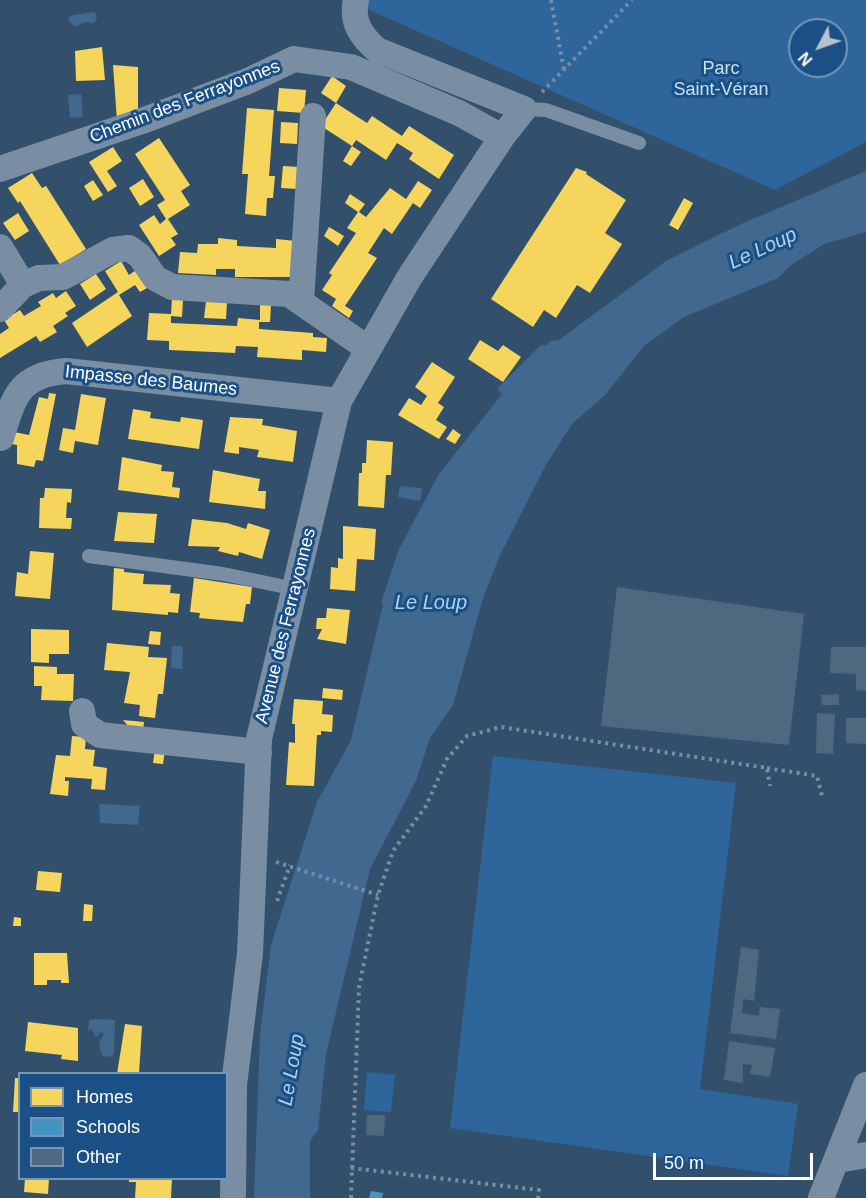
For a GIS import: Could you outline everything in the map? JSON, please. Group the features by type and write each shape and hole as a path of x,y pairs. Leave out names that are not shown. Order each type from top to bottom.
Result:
{"street":[{"path":"356,0 354,12 361,36 376,50 524,109"},
{"name":"Chemin des Ferrayonnes","path":"0,169 151,118 248,81 294,59 351,67 459,113 502,137"},
{"name":"Avenue des Ferrayonnes","path":"233,1198 234,1085 249,953 259,739 339,401 367,348 409,278 502,137 524,109"},
{"path":"301,302 313,116"},
{"path":"0,247 23,285"},
{"path":"0,309 23,285 39,278 63,278 113,250 129,249 140,256 155,278 172,287 289,294 367,348"},
{"name":"Impasse des Baumes","path":"1,438 12,403 26,384 43,373 66,371 339,401"},
{"path":"82,711 84,724 100,735 259,752"},
{"path":"821,1198 837,1160 858,1133 866,1085"},
{"path":"837,1160 866,1155"}],"lane":[{"path":"524,109 546,110 639,143"},
{"path":"89,556 223,574 296,589"}],"path":[{"path":"551,0 564,70"},
{"path":"524,109 632,0"},
{"path":"351,1198 359,987 378,895 393,850 426,806 447,759 467,736 501,727 817,776 822,796"},
{"path":"767,768 770,786"},
{"path":"275,862 378,895"},
{"path":"351,1168 539,1190 538,1198"}],"green space":[{"name":"Parc Saint-Véran","path":"347,0 866,0 866,142 775,190"},
{"path":"493,756 736,783 700,1089 798,1104 788,1176 450,1128"},
{"path":"367,1072 395,1075 391,1112 364,1110"}],"water":[{"path":"94,12 97,17 94,23 85,22 75,27 69,21 69,16"},
{"path":"81,94 83,117 70,118 68,95"},
{"name":"Le Loup","path":"866,171 866,232 824,244 791,265 778,278 684,317 644,346 605,395 572,424 547,463 500,555 483,598 453,705 430,738 416,781 370,869 326,1054 318,1130 310,1141 310,1198 254,1198 260,1035 271,945 317,802 351,740 383,604 381,603 399,549 439,474 502,394 497,389 541,345 546,346 550,341 559,340 666,261 741,224"},
{"path":"400,486 422,488 420,501 398,497"},
{"path":"172,646 183,646 182,669 171,668"},
{"path":"99,804 140,806 138,825 100,823"},
{"path":"89,1020 115,1020 114,1054 108,1057 103,1056 100,1047 104,1034 101,1032 96,1037 91,1029 88,1031"}],"building: Homes":[{"path":"102,47 105,80 76,81 75,51"},
{"path":"113,65 138,67 138,115 117,121"},
{"path":"332,76 346,86 336,103 321,93"},
{"path":"279,88 306,90 304,113 277,111"},
{"path":"336,103 367,123 372,116 402,136 409,126 454,155 439,179 409,159 413,153 397,143 386,160 356,140 352,146 321,126"},
{"path":"247,108 274,110 269,176 275,176 273,198 267,198 266,216 245,214 248,174 242,174"},
{"path":"281,122 298,123 297,144 280,143"},
{"path":"159,138 190,185 181,191 190,205 168,219 178,234 171,238 176,245 159,256 139,225 154,215 160,224 166,219 157,205 165,200 135,154"},
{"path":"352,146 361,152 351,166 343,161"},
{"path":"113,147 122,161 107,171 117,186 108,192 89,162"},
{"path":"283,166 300,167 298,189 281,188"},
{"path":"576,168 587,172 586,174 626,200 605,233 622,244 590,293 577,285 556,318 544,310 533,327 491,299"},
{"path":"32,173 42,188 46,186 86,249 60,265 20,201 18,203 8,188"},
{"path":"143,179 154,197 140,206 129,188"},
{"path":"93,180 103,195 93,201 84,186"},
{"path":"418,181 432,190 420,208 413,203 392,234 384,228 368,253 377,258 345,306 353,311 349,318 332,306 336,299 322,290 332,275 329,273 356,233 347,228 358,212 345,203 350,194 365,204 359,212 366,217 390,188 406,199"},
{"path":"684,198 693,203 678,230 669,225"},
{"path":"18,213 29,231 15,240 3,223"},
{"path":"329,227 344,236 338,246 324,236"},
{"path":"218,238 237,240 237,246 276,248 276,239 296,241 294,277 235,277 235,269 216,269 216,275 178,273 180,252 197,253 198,244 218,244"},
{"path":"121,261 129,275 136,270 147,288 140,292 135,285 119,295 132,316 87,347 72,323 118,292 105,271"},
{"path":"96,274 106,289 90,300 80,284"},
{"path":"66,291 76,306 65,313 68,316 53,326 57,332 40,342 36,336 0,358 0,334 9,328 4,320 20,310 24,316 41,306 38,302 53,293 56,298"},
{"path":"172,298 183,299 182,317 171,316 171,323 237,326 238,318 260,320 260,304 271,305 270,322 259,322 259,329 313,333 313,337 327,338 326,352 302,350 302,360 257,357 258,347 236,346 235,353 169,350 169,341 147,340 149,313 171,314"},
{"path":"206,301 227,303 226,319 204,318"},
{"path":"480,340 498,351 503,345 521,357 503,382 468,359"},
{"path":"432,362 455,377 438,403 444,407 436,420 447,427 439,439 398,415 409,398 421,405 427,396 415,387"},
{"path":"49,393 56,394 43,461 36,460 34,467 17,464 17,445 12,444 14,432 29,435 39,397 48,399"},
{"path":"81,394 106,398 98,445 75,441 73,453 59,450 63,428 75,430"},
{"path":"133,409 151,412 150,418 180,422 181,417 203,420 199,449 128,439"},
{"path":"230,417 263,419 262,425 297,431 293,462 257,457 259,450 239,447 239,454 224,452"},
{"path":"453,429 461,435 455,444 446,439"},
{"path":"367,440 393,442 391,475 386,475 384,508 358,506 359,473 362,473 362,463 366,463"},
{"path":"122,457 162,465 161,471 174,472 172,487 180,488 179,498 118,490"},
{"path":"213,470 260,479 258,491 266,491 265,509 209,502"},
{"path":"45,488 72,489 71,503 67,502 66,518 72,518 71,529 39,528 40,498 44,498"},
{"path":"118,512 157,514 154,543 114,541"},
{"path":"192,519 227,523 246,529 248,523 270,530 262,559 239,552 238,556 218,551 220,547 188,546"},
{"path":"343,526 376,529 374,560 357,559 355,591 330,589 331,567 338,568 338,558 343,559"},
{"path":"30,551 54,553 50,599 15,596 17,572 28,574"},
{"path":"114,568 124,569 124,572 144,574 143,584 171,585 170,593 180,594 178,613 168,612 168,615 112,610"},
{"path":"194,578 252,587 250,604 246,604 243,622 199,618 200,613 190,612"},
{"path":"327,608 350,610 346,644 317,639 322,629 316,629 317,618 326,618"},
{"path":"31,629 69,630 69,654 49,654 49,663 31,662"},
{"path":"150,631 161,632 160,645 148,644"},
{"path":"107,643 149,647 148,657 167,658 163,694 158,694 155,718 139,716 140,705 124,703 130,672 104,670"},
{"path":"34,666 57,667 57,674 74,674 73,701 41,700 42,686 34,686"},
{"path":"323,688 343,690 342,700 322,698"},
{"path":"294,699 323,701 322,714 333,715 332,732 321,731 321,735 317,735 314,786 286,785 289,742 295,743 295,724 292,724"},
{"path":"123,720 144,722 143,729 129,727"},
{"path":"72,736 86,737 85,749 95,750 93,766 107,768 105,790 91,789 92,779 65,777 65,781 69,781 68,796 50,794 56,755 70,756"},
{"path":"155,749 165,750 163,764 153,763"},
{"path":"38,871 62,873 60,892 36,890"},
{"path":"84,904 93,905 92,921 83,921"},
{"path":"14,917 21,918 21,926 13,926"},
{"path":"34,953 67,953 69,983 61,983 61,980 47,980 47,985 34,985"},
{"path":"28,1022 78,1028 78,1061 61,1059 62,1055 25,1051"},
{"path":"125,1024 142,1026 139,1072 117,1072"},
{"path":"15,1078 18,1078 18,1112 13,1112"},
{"path":"25,1180 49,1180 48,1194 24,1192"},
{"path":"129,1180 172,1180 171,1198 135,1198 136,1182 129,1182"}],"building: Schools":[{"path":"371,1191 383,1193 382,1198 369,1198"}],"building: Other":[{"path":"617,587 804,614 789,745 601,726"},
{"path":"831,647 866,647 866,691 856,690 856,674 830,673"},
{"path":"839,694 839,705 822,705 821,695"},
{"path":"817,713 835,714 833,754 816,753"},
{"path":"846,718 866,718 866,744 846,743"},
{"path":"741,947 759,950 754,1001 743,999 742,1013 759,1016 760,1007 780,1009 776,1039 730,1033"},
{"path":"729,1041 775,1048 770,1077 750,1074 752,1065 743,1064 743,1083 724,1080"},
{"path":"367,1115 385,1115 384,1136 366,1135"}]}
